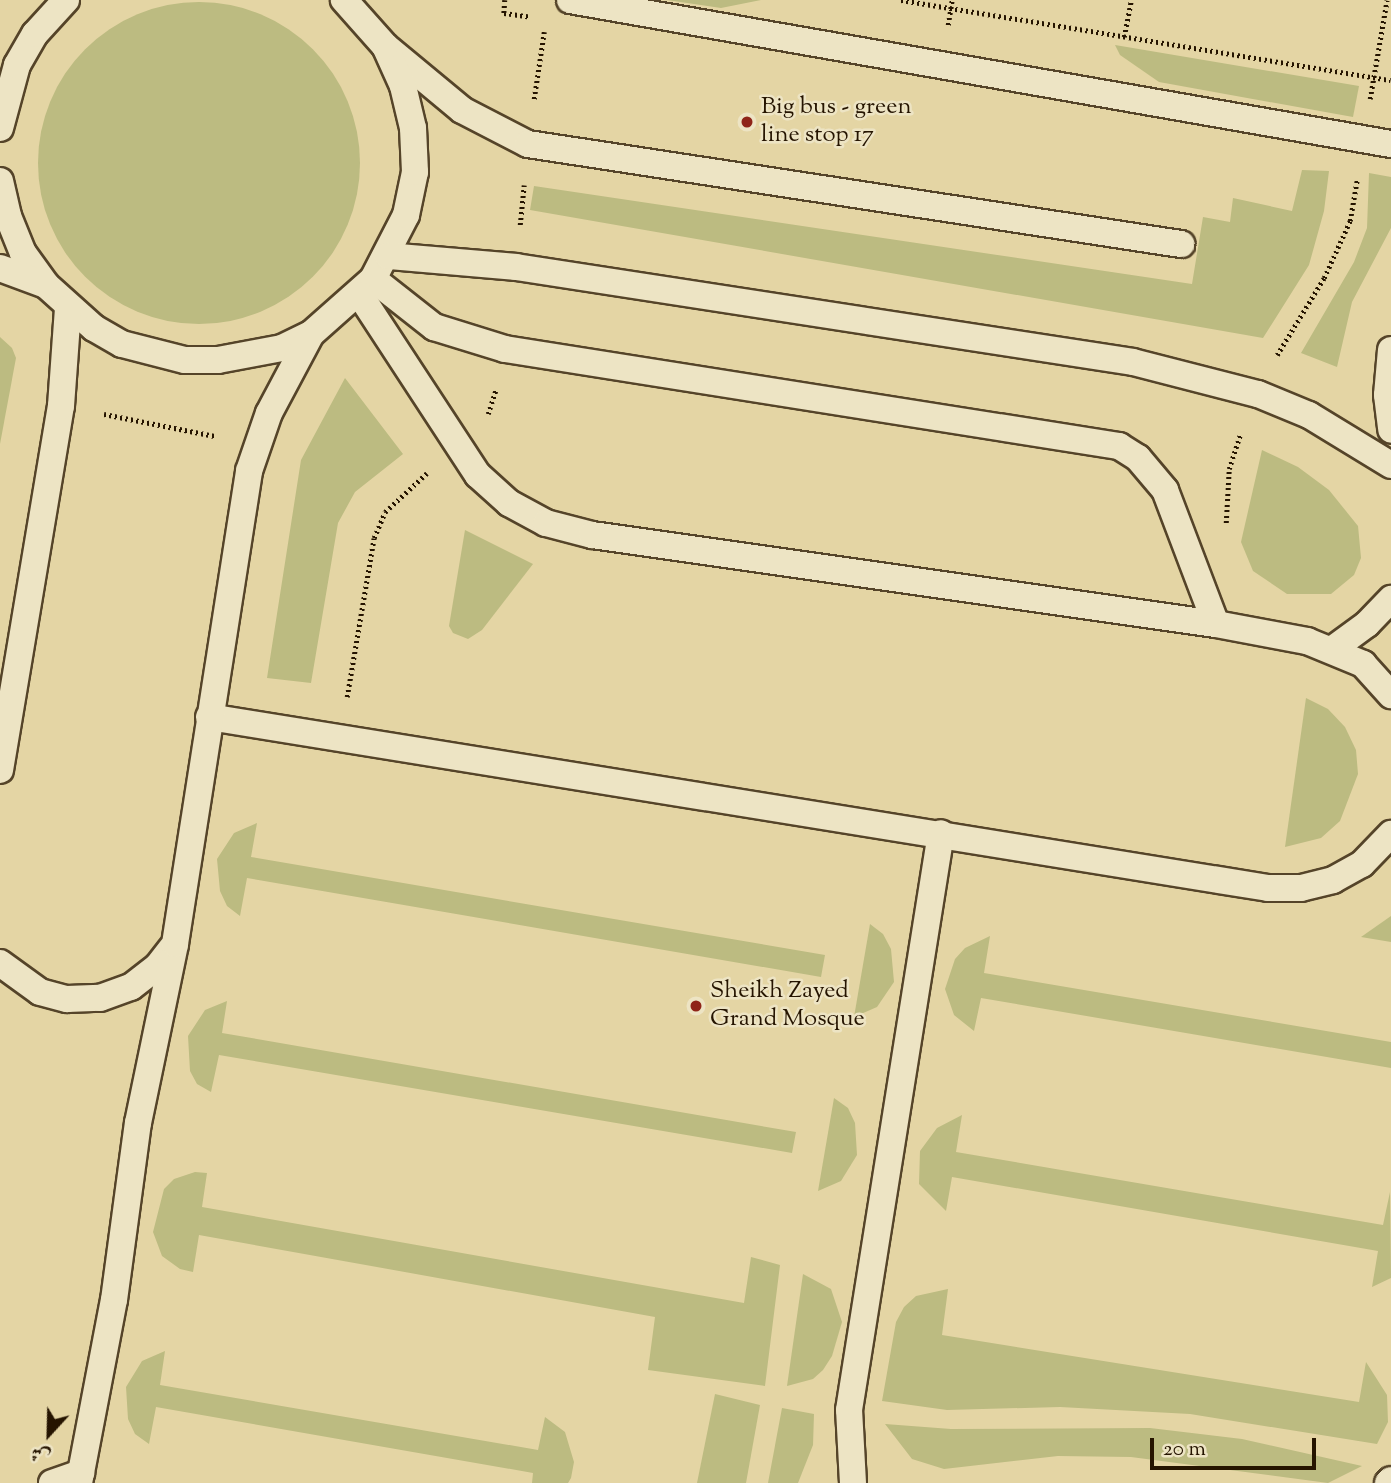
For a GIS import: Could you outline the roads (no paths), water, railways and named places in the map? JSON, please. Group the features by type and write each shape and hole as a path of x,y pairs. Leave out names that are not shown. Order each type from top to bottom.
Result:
{"lane":[{"path":"0,128 2,100 35,34 66,0"},
{"path":"570,0 1391,144"},
{"path":"352,4 385,46 463,110 528,144 1181,244"},
{"path":"0,181 8,216 23,253 46,285 68,308 122,344 185,360 250,357 311,334 367,287 388,256 406,215 415,172 414,128 403,86 385,46"},
{"path":"388,256 516,267 1106,358 1258,394 1309,415 1391,465"},
{"path":"0,268 46,285"},
{"path":"367,287 478,475 509,503 546,523 592,535 1216,624 1334,649 1363,664 1391,695"},
{"path":"367,287 434,327 505,349 1119,446 1154,473 1165,490 1216,624"},
{"path":"0,766 61,406 68,308"},
{"path":"52,1483 80,1478 114,1300 138,1123 175,944 209,717 258,444 269,413 311,334"},
{"path":"1391,350 1387,395 1391,430"},
{"path":"1334,649 1367,624 1391,599"},
{"path":"0,641 24,629"},
{"path":"209,717 941,833 1268,888 1301,888 1333,880 1362,864 1391,834"},
{"path":"853,1483 849,1410 941,833"},
{"path":"0,963 40,992 67,999 100,998 131,987 157,967 175,944"}],"place":[{"name":"Big bus - green line stop 17","path":"747,122"},
{"name":"Sheikh Zayed Grand Mosque","path":"696,1006"}]}
